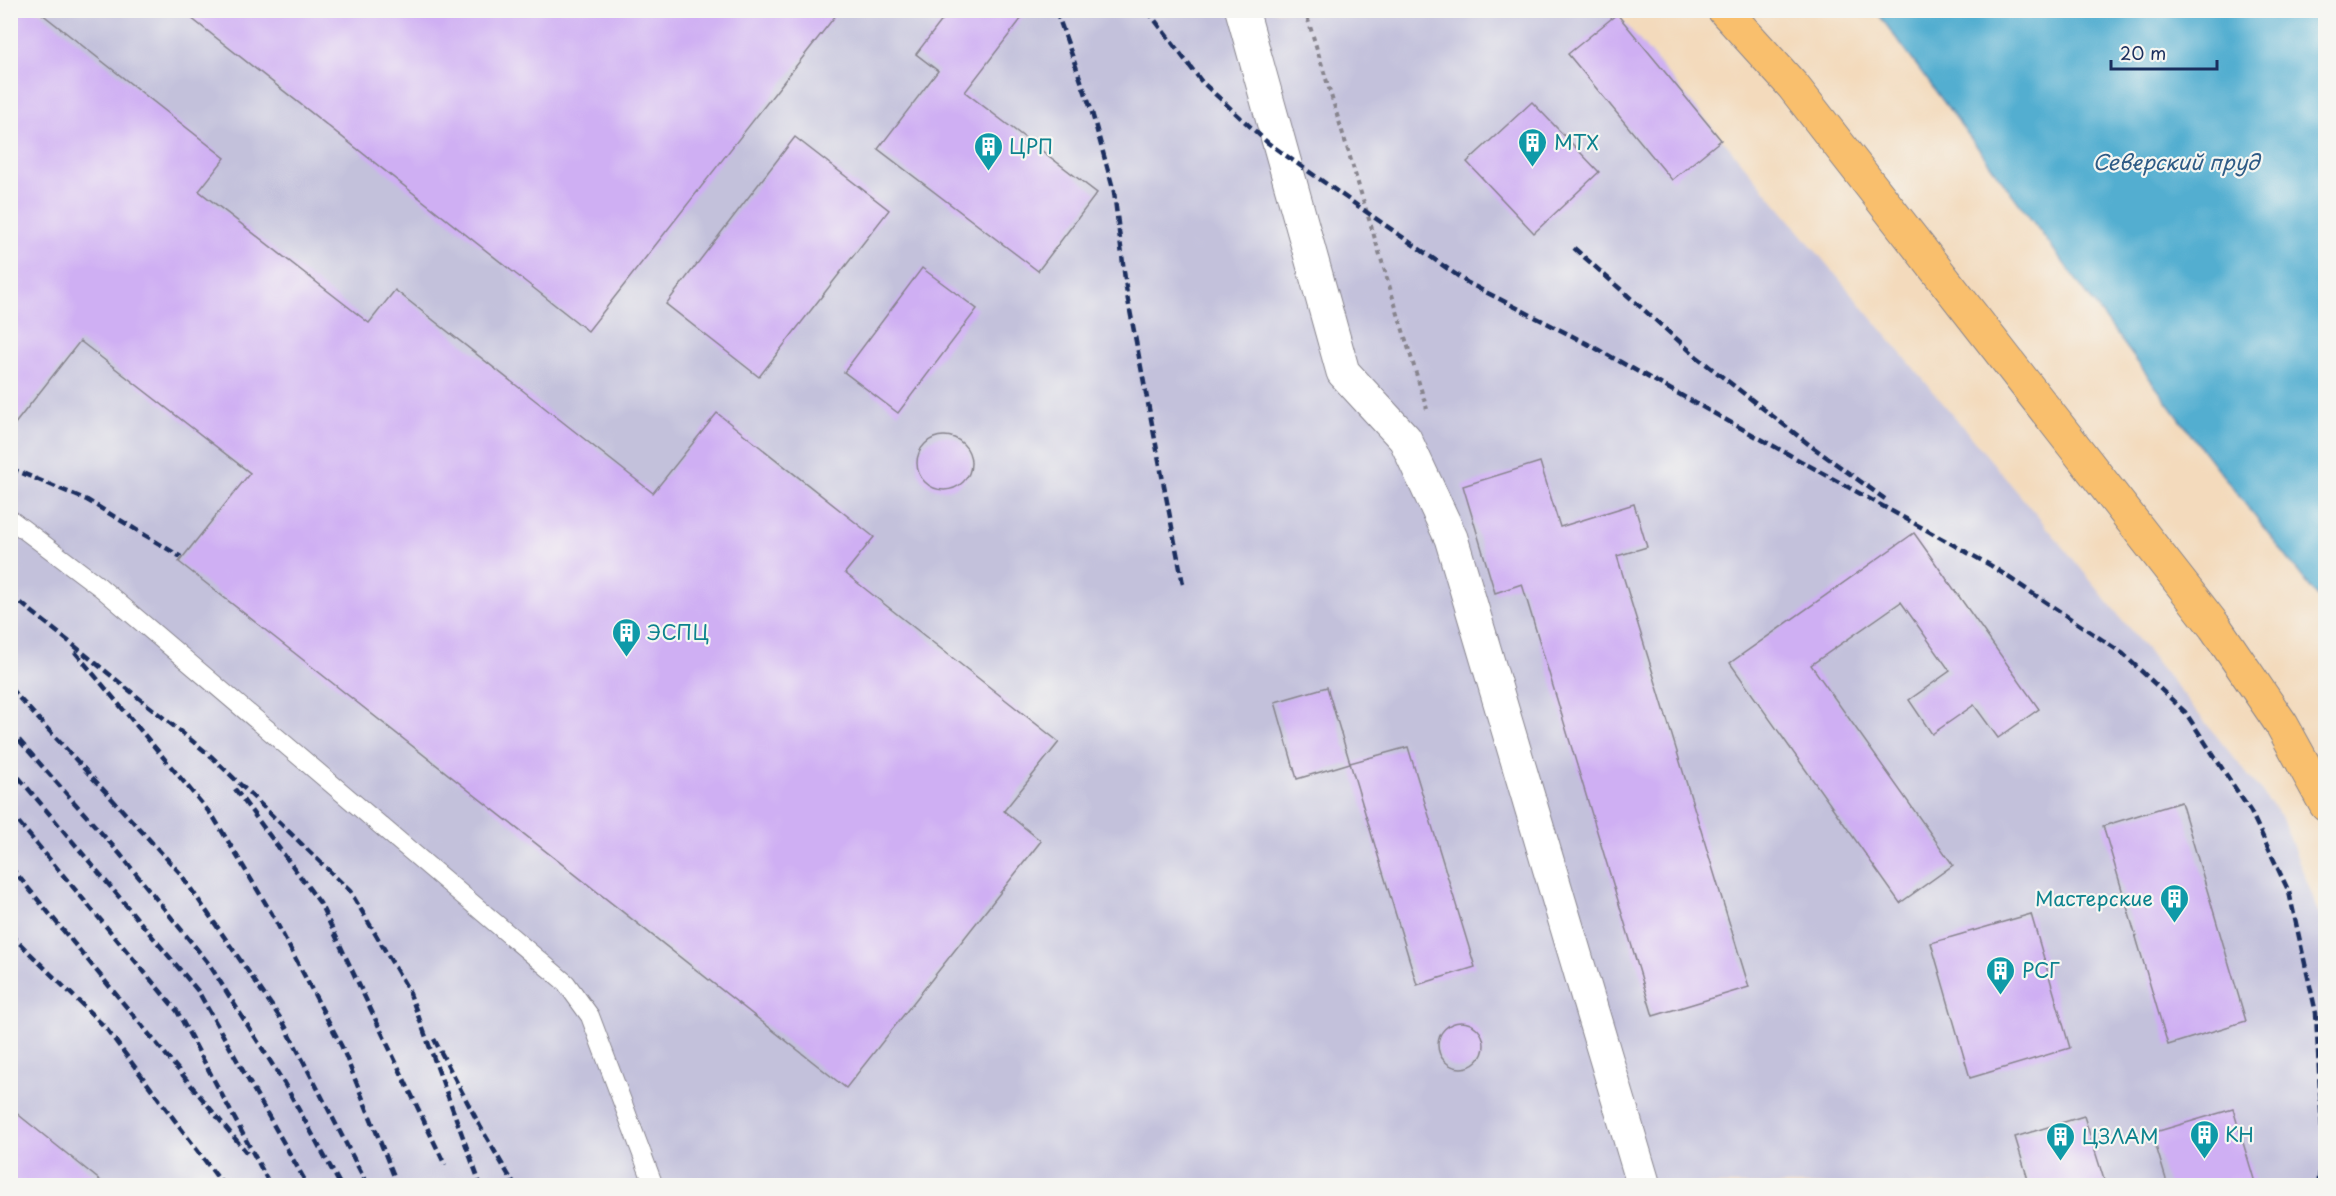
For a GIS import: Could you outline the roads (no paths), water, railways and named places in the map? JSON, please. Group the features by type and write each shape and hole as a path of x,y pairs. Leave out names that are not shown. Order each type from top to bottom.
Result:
{"main road":[{"path":"1724,10 1793,86 2215,627 2282,725 2325,805"}],"street":[{"path":"1242,10 1342,372 1406,439 1451,538 1644,1185"}],"lane":[{"path":"10,519 100,587 566,983 590,1016 654,1185"}],"water":[{"name":"Северский пруд","path":"1876,11 2325,11 2325,606 2203,450"}],"railway":[{"path":"1056,10 1091,109 1114,192 1127,295 1183,584"},
{"path":"1147,10 1202,82 1268,143 1468,283 1586,343 1990,565 2122,653 2185,712 2251,812 2289,892 2316,1013 2323,1150 2318,1186"},
{"path":"1574,248 1697,357 1811,446 1885,499"},
{"path":"10,468 87,500 181,557"},
{"path":"10,594 212,757 350,891 409,991 481,1186"},
{"path":"75,652 214,818 272,914 342,1047 398,1186"},
{"path":"10,688 180,873 283,1022 368,1186"},
{"path":"10,730 120,854 209,964 284,1083 341,1186"},
{"path":"10,767 198,991 308,1186"},
{"path":"235,789 320,903 445,1165"},
{"path":"10,812 177,1011 267,1179"},
{"path":"10,866 247,1153"},
{"path":"10,934 105,1027 224,1186"},
{"path":"434,1039 515,1186"}],"place":[{"name":"МТХ","path":"1533,168"},
{"name":"ЦРП","path":"988,172"},
{"name":"ЭСПЦ","path":"626,658"},
{"name":"Мастерские","path":"2174,924"},
{"name":"РСГ","path":"2001,996"},
{"name":"КН","path":"2204,1160"},
{"name":"ЦЗЛАМ","path":"2061,1162"}]}
